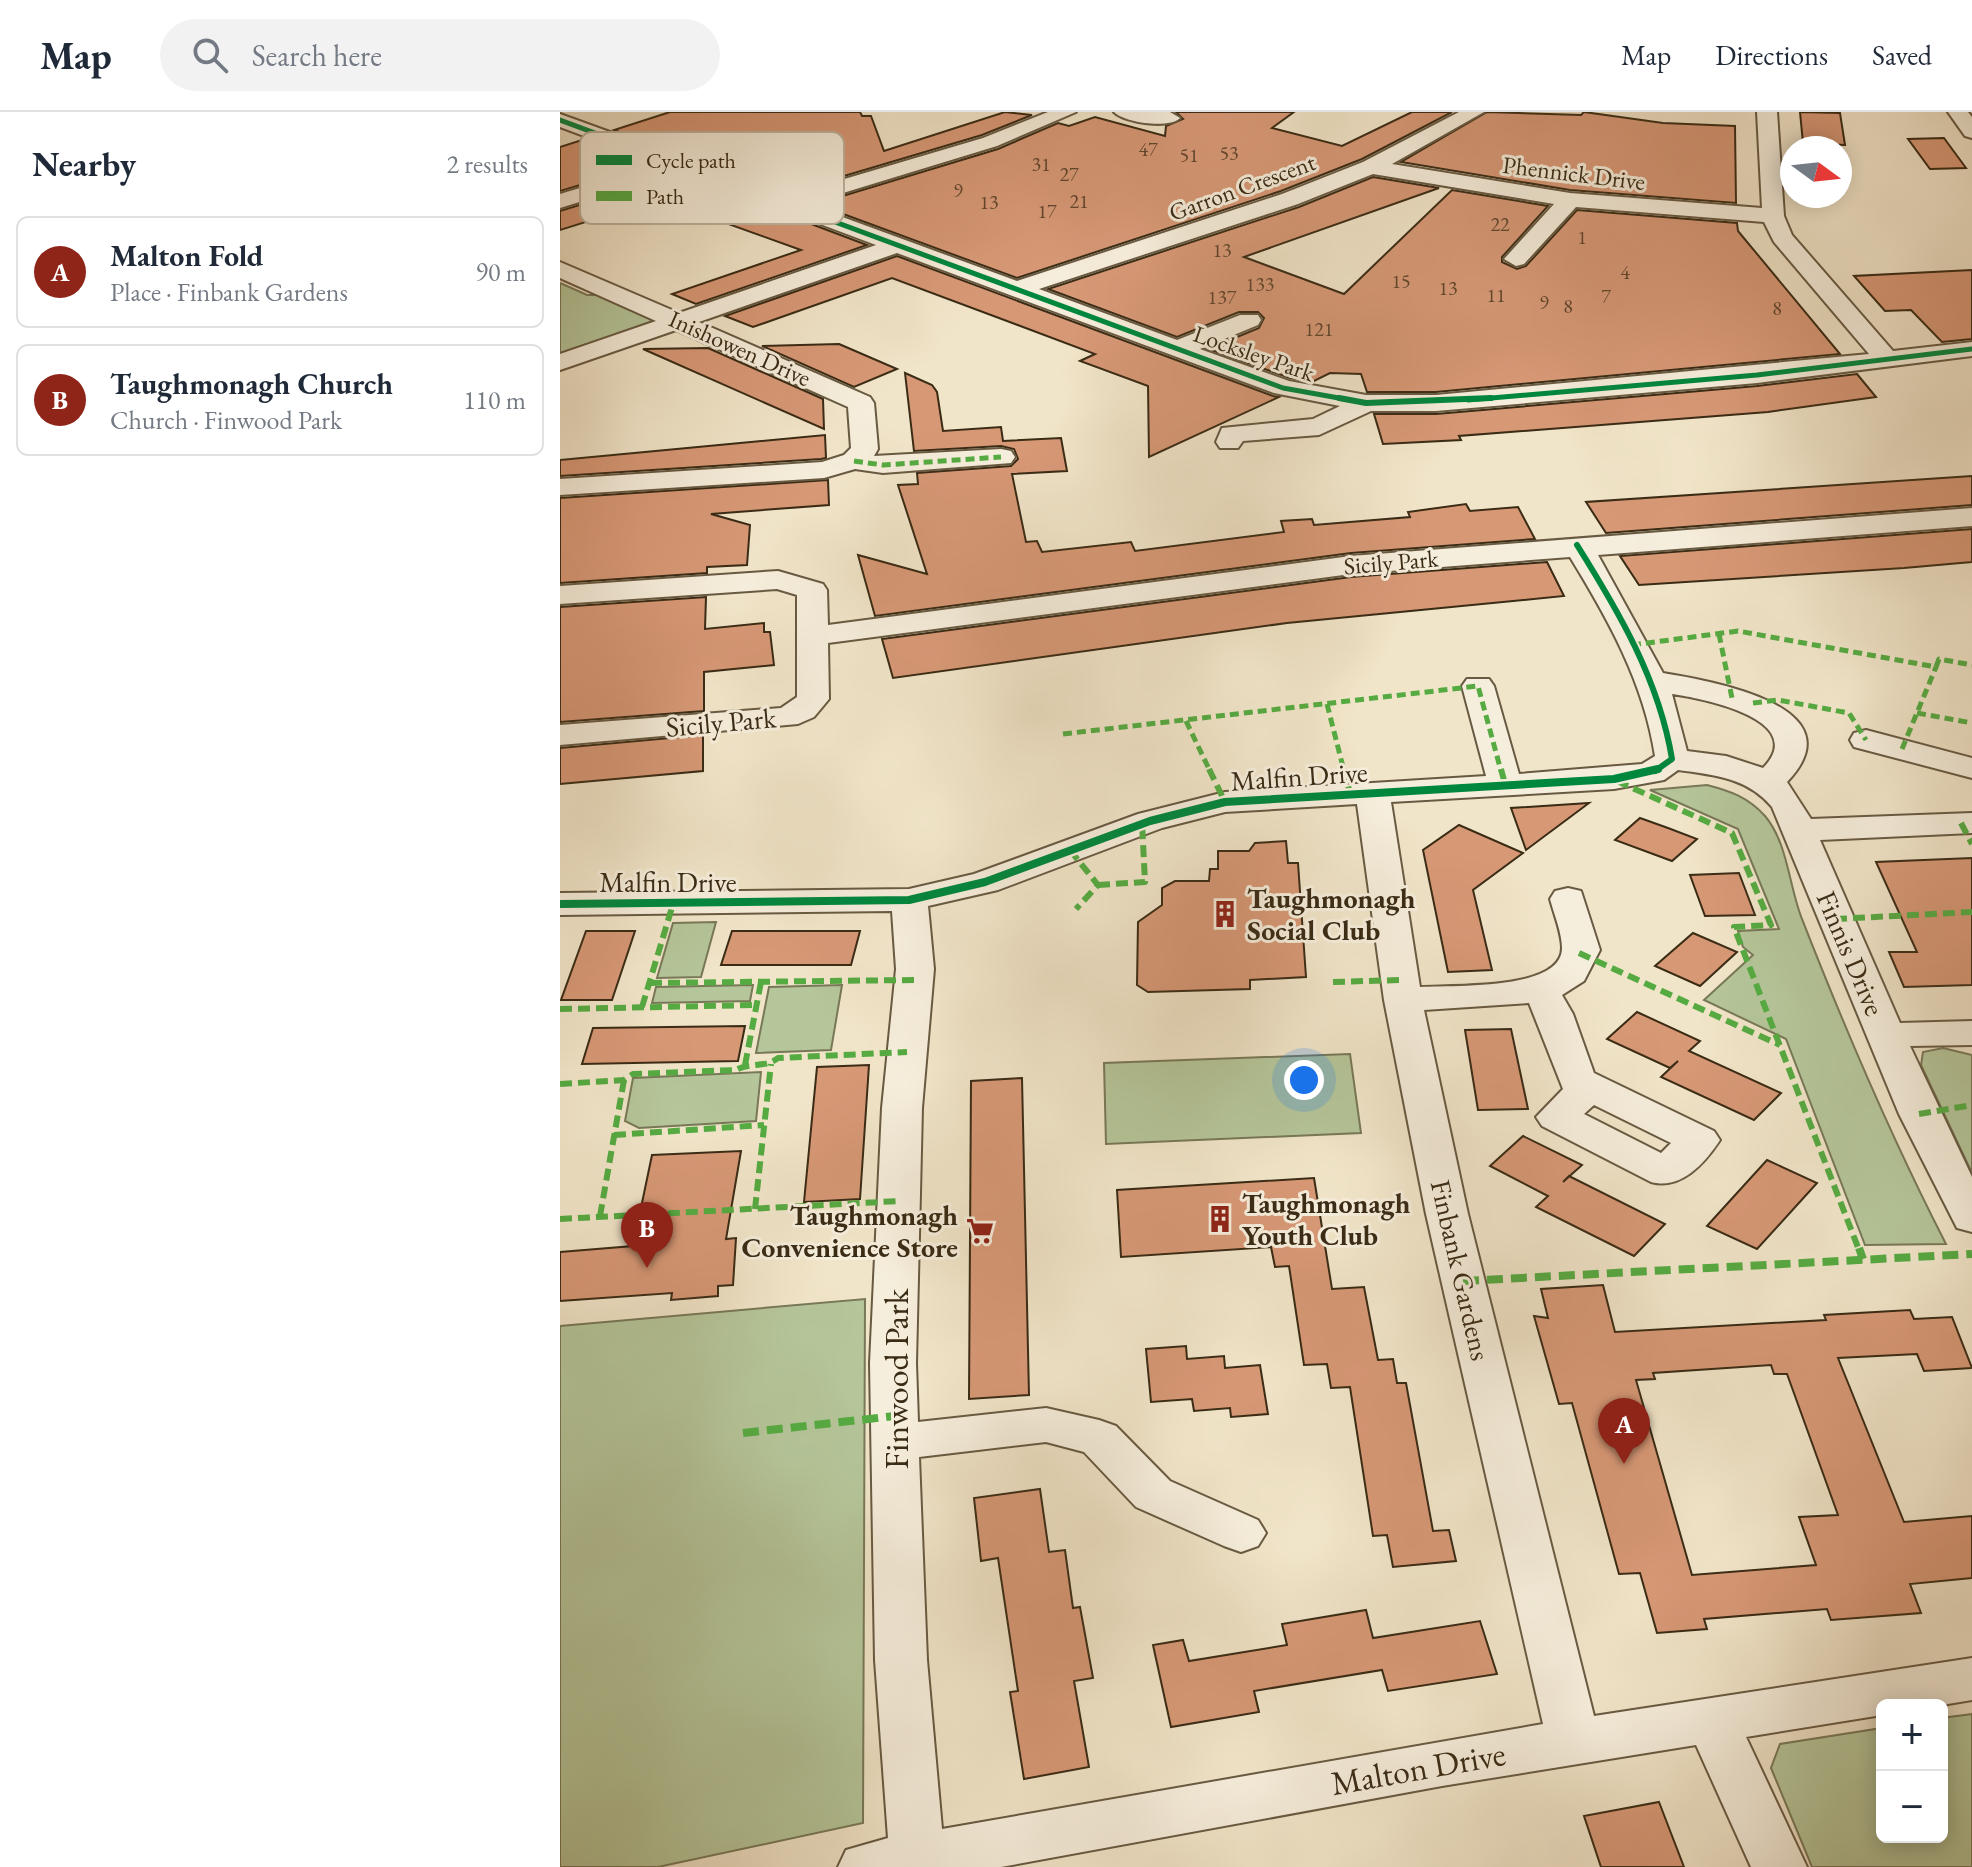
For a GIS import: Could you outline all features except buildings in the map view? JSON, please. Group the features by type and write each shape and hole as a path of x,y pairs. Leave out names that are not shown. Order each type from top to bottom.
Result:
{"street":[{"path":"844,186 1066,112"},
{"path":"1124,112 1168,119"},
{"name":"Garron Crescent","path":"1017,289 1202,231 1371,167 1474,112"},
{"path":"1767,112 1773,216 1782,237 1887,360"},
{"path":"1958,112 1972,132"},
{"path":"569,123 607,117"},
{"name":"Locksley Park","path":"569,123 593,132"},
{"path":"941,156 977,169"},
{"name":"Phennick Drive","path":"1371,167 1570,200 1773,216"},
{"path":"560,201 580,195"},
{"path":"1516,259 1570,200"},
{"name":"Locksley Park","path":"843,224 1283,388 1366,403 1436,403 1757,375 1972,349"},
{"path":"560,362 898,245"},
{"name":"Inishowen Drive","path":"560,269 861,403 865,449 854,461"},
{"name":"Locksley Park","path":"1177,349 1249,320"},
{"path":"1229,442 1231,434 1319,427 1366,403"},
{"path":"560,487 824,470 854,461 883,465 1001,457"},
{"name":"Sicily Park","path":"812,636 1351,565 1577,545 1972,517"},
{"path":"1577,545 1615,610 1649,680 1667,733 1672,759 1726,766 1769,782 1788,760 1790,739 1786,725 1770,711 1753,703 1649,680"},
{"name":"Sicily Park","path":"560,595 778,580 798,583 812,590 813,699 803,710 787,717 560,735"},
{"path":"1478,686 1505,784"},
{"path":"1866,740 1972,768"},
{"name":"Malfin Drive","path":"560,904 909,900 985,882 1150,821 1225,802 1614,779 1652,773 1672,759"},
{"name":"Finnis Drive","path":"1769,782 1788,805 1800,830 1919,1114 1972,1218"},
{"name":"Finbank Gardens","path":"1372,793 1403,1000 1450,1226 1574,1742"},
{"path":"1800,830 1972,823"},
{"path":"1403,1000 1541,991 1571,973 1581,950 1568,899"},
{"name":"Finwood Park","path":"909,900 915,969 902,1108 893,1363 901,1660 917,1858"},
{"path":"1541,991 1554,1014 1577,1080 1590,1087"},
{"path":"1886,1035 1972,1033"},
{"path":"895,1442 1046,1425 1099,1438 1153,1494 1241,1533"},
{"name":"Malton Drive","path":"866,1867 1574,1742 1713,1723 1972,1679"},
{"path":"1713,1723 1779,1867"}],"green space":[{"path":"560,283 587,295 600,295 652,317 653,322 560,353"},
{"path":"1707,785 1745,799 1759,809 1773,827 1802,919 1835,1001 1888,1124 1946,1244 1865,1245 1786,1039 1704,1000 1753,955 1743,947 1738,931 1779,929 1738,829 1650,790"},
{"path":"716,922 701,977 657,978 673,923"},
{"path":"753,985 750,1001 652,1003 656,987"},
{"path":"842,985 831,1050 756,1053 769,987"},
{"path":"1943,1048 1972,1055 1972,1173 1921,1065 1923,1052"},
{"path":"1350,1054 1361,1133 1106,1144 1104,1063"},
{"path":"761,1072 756,1121 639,1128 625,1121 633,1078"},
{"path":"865,1299 863,1823 658,1867 560,1867 560,1326"},
{"path":"1972,1714 1972,1867 1812,1867 1771,1768 1780,1744 1876,1729 1876,1843 1948,1843 1948,1717"}],"marked path":[{"path":"854,461 883,465 1001,457"},
{"path":"1632,645 1738,631 1936,667 1939,659 1972,665"},
{"path":"1719,634 1732,698"},
{"path":"1902,749 1936,667"},
{"path":"1063,734 1478,686 1505,784"},
{"path":"1753,703 1778,700 1849,713 1866,740"},
{"path":"1327,704 1350,794"},
{"path":"1917,713 1972,723"},
{"path":"1186,721 1225,802"},
{"path":"1617,781 1732,833 1771,925 1734,927 1863,1259"},
{"path":"1098,885 1145,882 1142,823"},
{"path":"1961,823 1972,844"},
{"path":"1070,850 1098,885 1076,909"},
{"path":"642,1007 673,904"},
{"path":"1835,919 1972,912"},
{"path":"1579,953 1780,1045"},
{"path":"650,983 914,980"},
{"path":"1333,982 1401,980"},
{"path":"745,1065 761,982"},
{"path":"560,1009 756,1005"},
{"path":"560,1084 624,1080 633,1074 736,1070 745,1065 771,1064 778,1058 907,1052"},
{"path":"755,1209 771,1064"},
{"path":"600,1216 624,1080"},
{"path":"1919,1114 1972,1105"},
{"path":"614,1135 764,1125"},
{"path":"560,1219 899,1201"},
{"path":"1463,1281 1972,1254"},
{"path":"743,1433 895,1416"}],"cycle path":[{"path":"560,120 592,132"},
{"path":"841,224 1283,388 1366,403 1436,403 1757,375 1972,349"},
{"path":"560,904 909,900 985,882 1150,821 1225,802 1614,779 1652,773 1672,759 1660,705 1622,620 1577,545"}],"place":[{"name":"Taughmonagh Social Club","path":"1225,914"},
{"name":"Taughmonagh Youth Club","path":"1220,1219"},
{"name":"Taughmonagh Convenience Store","path":"980,1231"},
{"name":"Taughmonagh Church","path":"647,1268"},
{"name":"Malton Fold","path":"1624,1464"}]}
